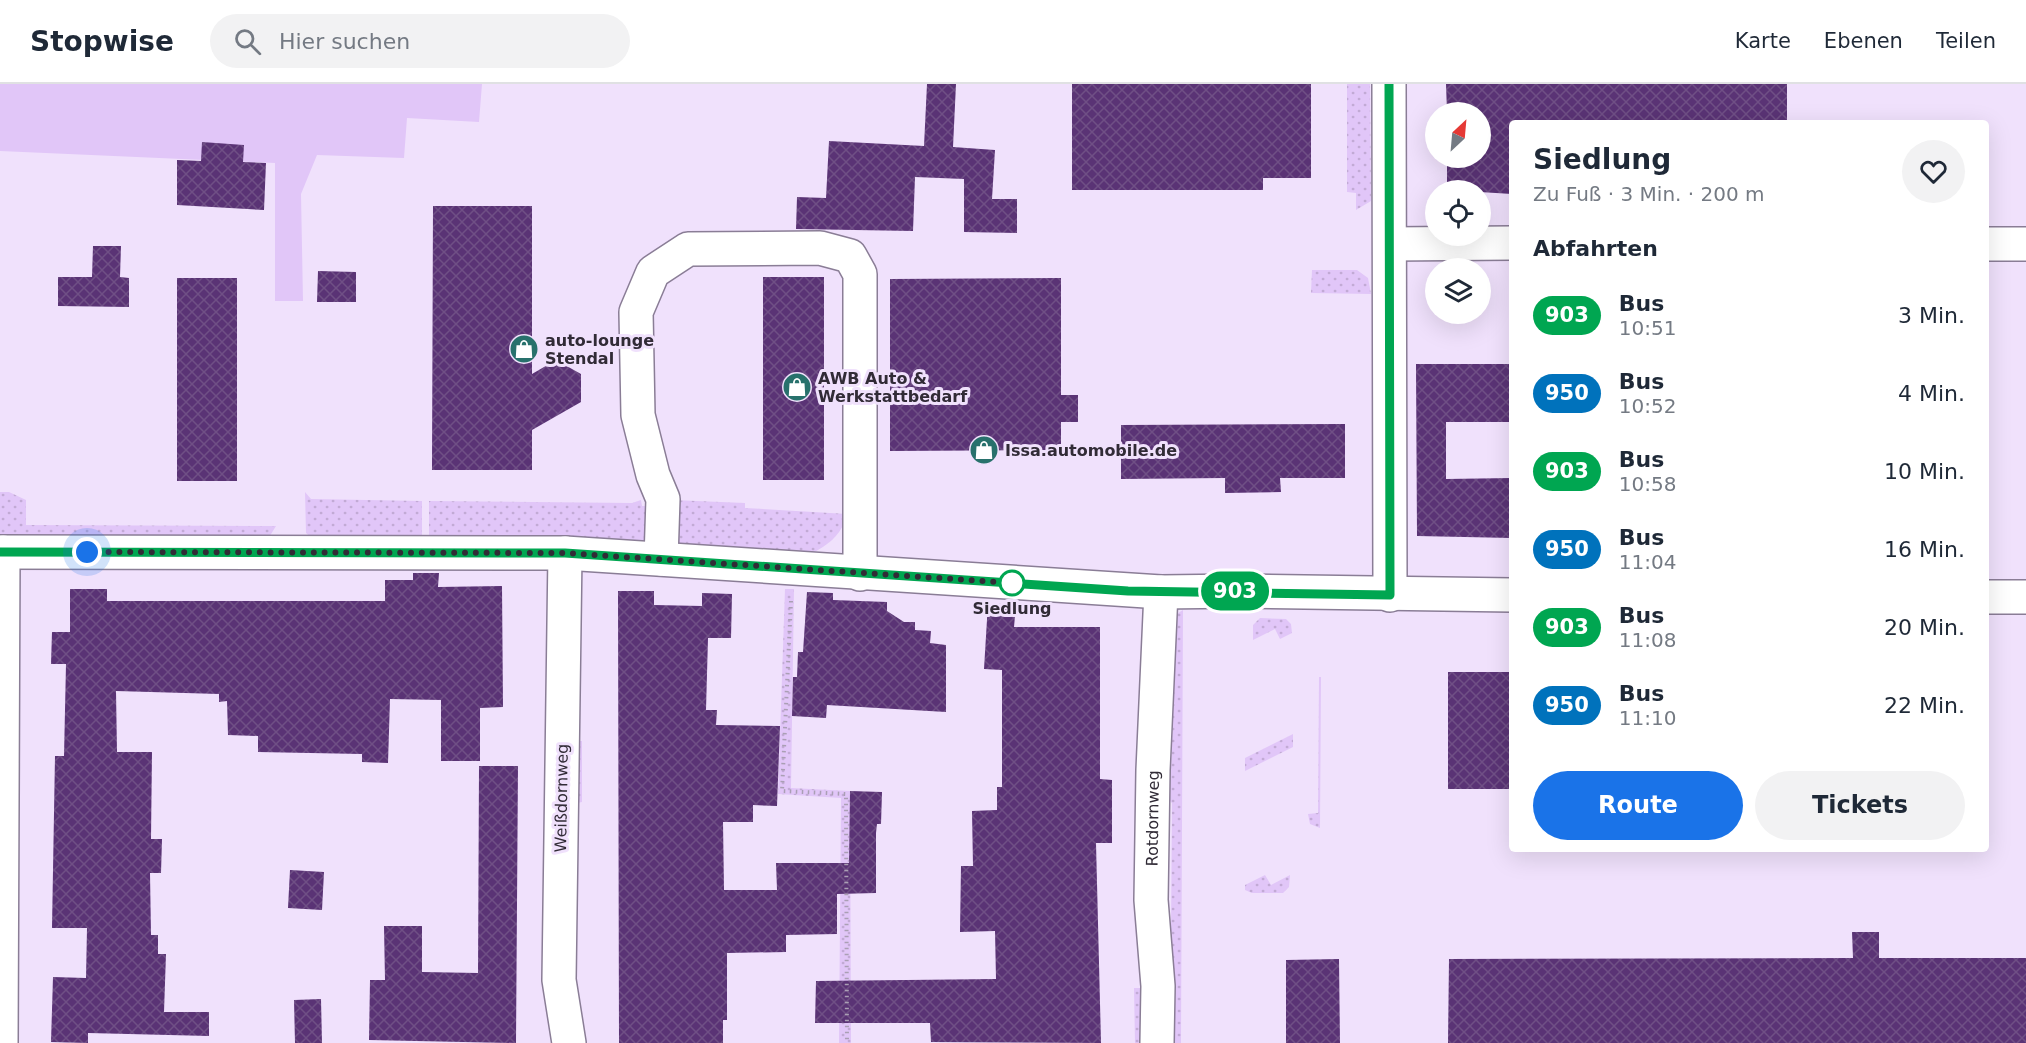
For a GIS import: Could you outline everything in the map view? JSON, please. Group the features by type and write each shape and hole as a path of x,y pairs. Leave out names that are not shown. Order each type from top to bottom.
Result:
{"street":[{"path":"1389,84 1390,595"},
{"path":"1390,244 1509,243"},
{"path":"1989,243 2026,244"},
{"path":"661,559 663,499 652,475 638,415 636,312 653,272 688,249 820,248 850,256 860,274 860,574"},
{"path":"1,1043 2,552 565,553 792,570 1161,592 1509,595"},
{"name":"Weißdornweg","path":"565,553 559,980 569,1043"},
{"name":"Rotdornweg","path":"1157,1043 1158,986 1151,900 1153,770 1161,592"},
{"path":"1989,597 2026,597"}],"path":[{"path":"792,570 782,791 846,794 847,1043"}],"shaded area":[{"path":"0,84 482,84 479,122 407,118 404,158 317,155 301,194 303,301 275,301 275,163 0,151"},
{"path":"1347,84 1370,84 1371,201 1356,210 1356,193 1347,192"},
{"path":"1312,270 1357,270 1368,278 1371,294 1311,293"},
{"path":"0,492 9,492 26,500 26,525 276,526 268,539 0,539"},
{"path":"305,492 311,499 422,501 422,538 313,539 306,533"},
{"path":"641,500 642,506 650,506 650,531 643,543 429,537 429,501 632,503"},
{"path":"672,500 745,503 745,508 847,514 837,535 820,549 806,556 678,544"},
{"path":"785,589 794,589 791,788 850,791 851,1043 839,1043 841,798 778,794"},
{"path":"1183,610 1181,1043 1170,1043 1162,940 1171,931 1172,803 1163,794 1163,783 1171,768 1173,715 1163,703 1175,615"},
{"path":"1260,618 1286,619 1291,624 1292,633 1280,639 1275,629 1253,640 1253,625"},
{"path":"1319,677 1321,677 1320,828 1310,824 1308,814 1318,813"},
{"path":"1293,734 1293,747 1245,771 1245,758"},
{"path":"576,741 582,741 582,802 577,803"},
{"path":"1265,875 1271,885 1290,875 1289,887 1283,893 1252,893 1245,890 1245,885"},
{"path":"1134,988 1150,988 1150,1004 1140,1005 1140,1043 1135,1043"}],"building":[{"path":"927,84 956,84 953,147 995,150 992,199 1017,199 1017,233 964,232 964,179 915,177 913,231 796,229 797,197 826,198 829,141 924,146"},
{"path":"1072,84 1311,84 1311,178 1263,178 1263,190 1072,190"},
{"path":"1446,84 1787,84 1787,120 1509,120 1509,194 1491,193 1491,180 1447,180 1447,168 1491,168 1491,102 1447,102"},
{"path":"202,142 244,145 243,162 266,163 264,210 177,205 177,160 201,161"},
{"path":"433,206 532,206 532,374 556,360 581,374 581,402 532,430 532,470 432,470"},
{"path":"93,246 121,246 120,277 129,278 129,307 58,306 58,277 92,277"},
{"path":"318,271 356,272 356,302 317,302"},
{"path":"763,277 824,277 824,480 763,480"},
{"path":"177,278 237,278 237,481 177,481"},
{"path":"1061,278 1061,395 1078,395 1078,422 1061,422 1061,450 890,451 890,279"},
{"path":"1416,364 1509,364 1509,422 1446,422 1446,479 1509,478 1509,538 1417,536"},
{"path":"1345,424 1345,478 1280,478 1281,492 1225,493 1225,478 1121,479 1121,425"},
{"path":"413,573 439,573 438,587 502,586 503,707 480,708 480,761 441,761 441,700 390,699 388,763 362,762 362,754 258,752 258,736 228,735 227,701 219,702 219,694 116,691 117,752 152,752 151,839 162,839 161,873 150,873 151,935 158,935 158,954 166,954 164,1012 209,1012 209,1036 88,1033 88,1043 51,1042 53,977 86,978 87,928 52,928 55,756 64,756 66,664 51,664 52,632 70,632 70,589 107,589 107,601 385,601 385,580 413,580"},
{"path":"618,591 654,591 654,605 702,606 702,593 732,594 731,638 708,638 706,710 717,710 716,725 780,726 777,806 753,805 753,822 723,822 724,890 777,890 776,863 849,863 850,791 882,792 881,824 877,824 876,833 876,893 837,894 837,934 786,935 786,952 727,953 727,1020 723,1020 723,1043 619,1043"},
{"path":"807,592 833,593 833,600 887,602 887,611 904,622 915,622 915,630 931,631 930,643 946,645 946,712 827,705 826,718 792,716 793,677 797,677 798,652 803,652"},
{"path":"988,603 1016,605 1014,627 1100,627 1100,779 1112,780 1112,843 1096,843 1101,1043 931,1042 930,1023 815,1023 816,981 996,979 995,931 960,932 961,866 973,866 972,811 997,810 997,787 1002,787 1002,670 984,669"},
{"path":"1448,672 1509,672 1509,789 1448,789"},
{"path":"479,766 518,766 516,1043 369,1040 370,980 385,980 384,926 422,926 422,972 478,973"},
{"path":"290,870 324,872 322,910 288,908"},
{"path":"1852,932 1879,932 1879,958 2026,958 2026,1043 1448,1043 1449,959 1853,958"},
{"path":"1339,959 1340,1043 1286,1043 1286,960"},
{"path":"321,999 322,1043 295,1043 294,1000"}],"bus line":[{"name":"903","path":"0,552 485,551 565,553 1128,591 1390,595 1389,84"}],"place":[{"name":"auto-lounge Stendal","path":"524,349"},
{"name":"AWB Auto & Werkstattbedarf","path":"797,387"},
{"name":"Issa.automobile.de","path":"984,450"},
{"name":"Siedlung","path":"1012,583"}],"route":[{"path":"87,552 485,551 565,553 1012,583"}]}
